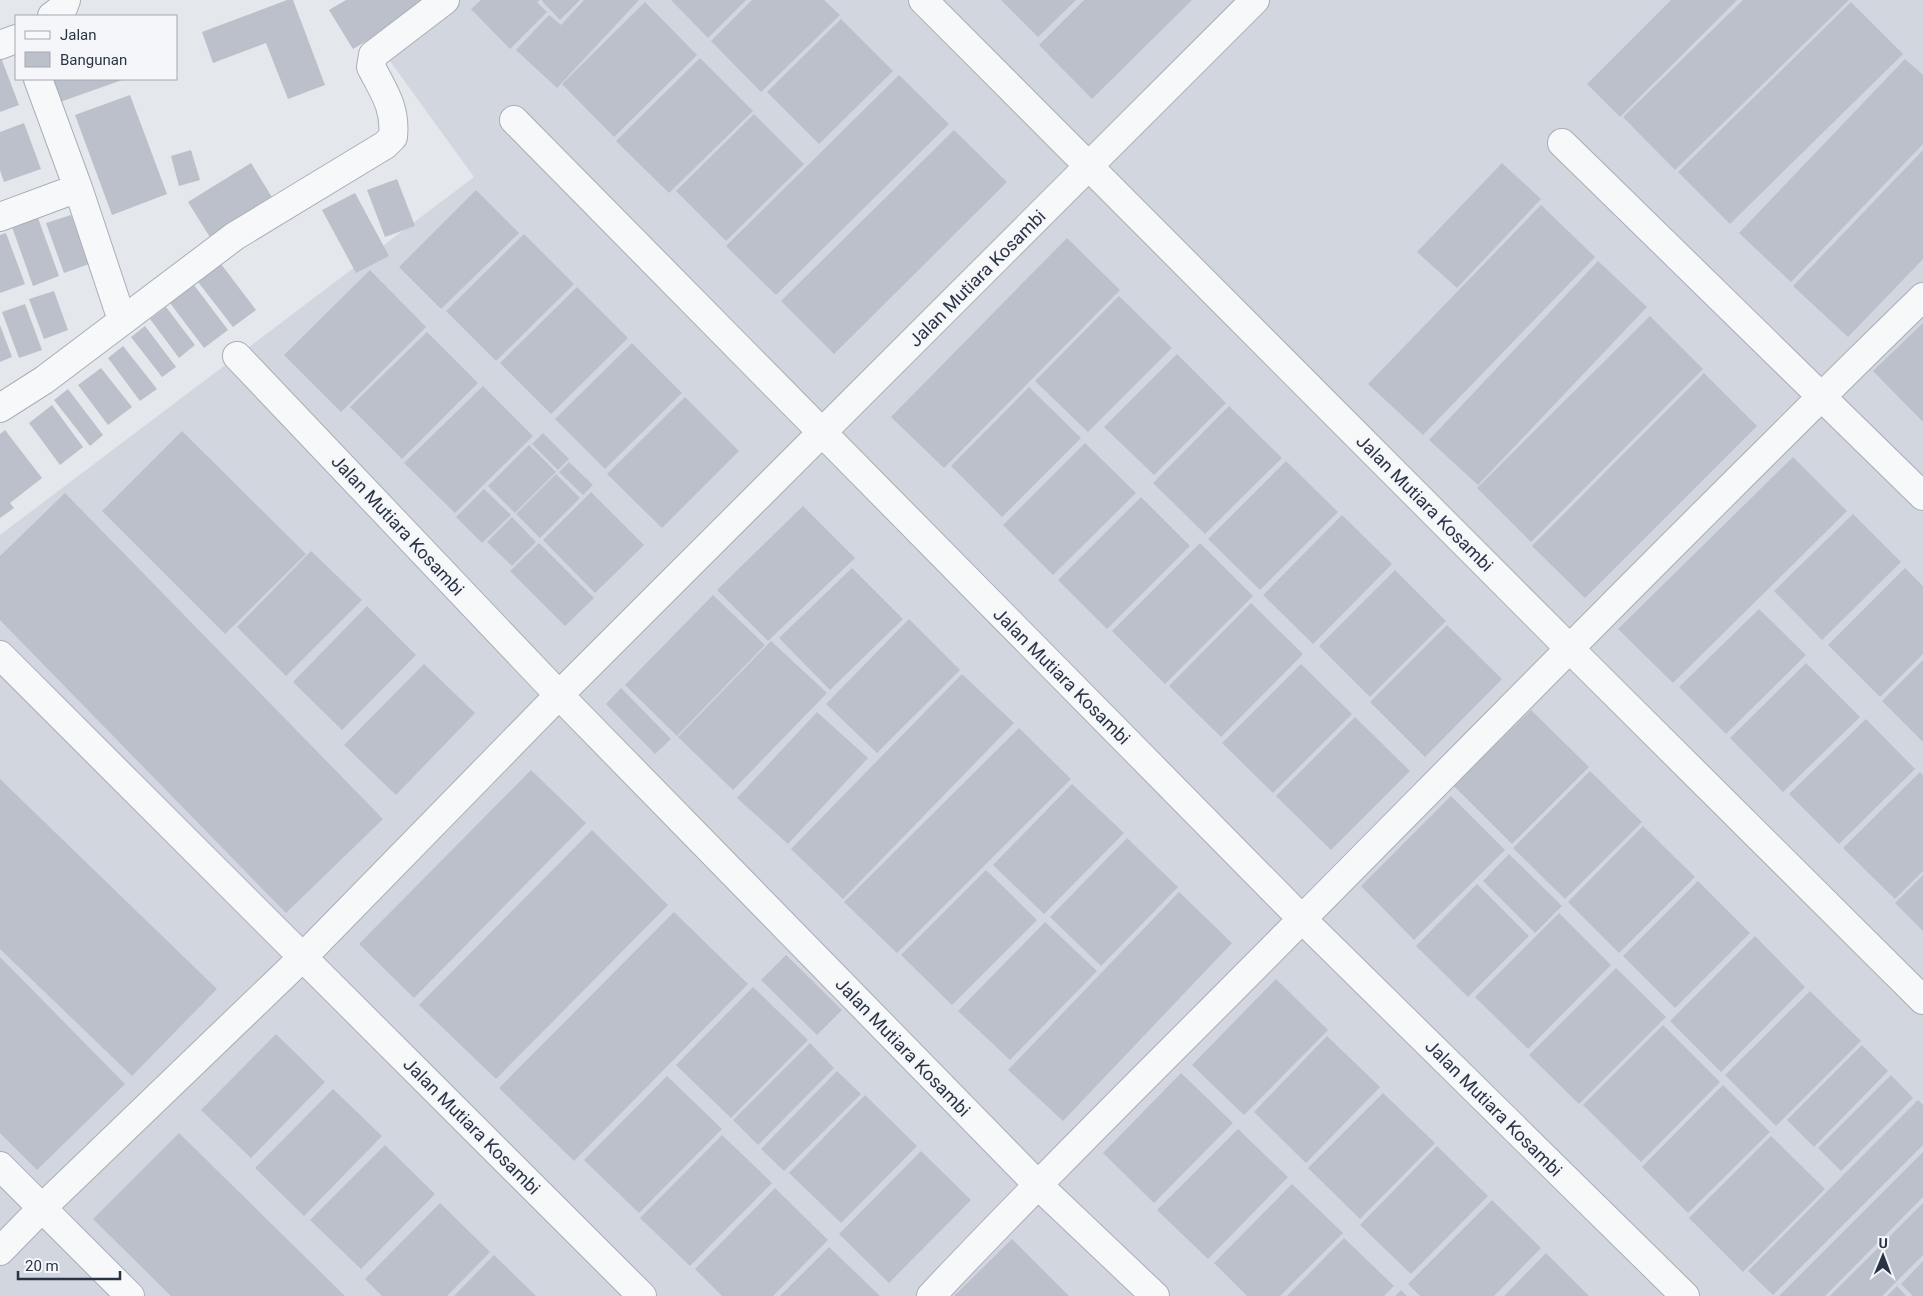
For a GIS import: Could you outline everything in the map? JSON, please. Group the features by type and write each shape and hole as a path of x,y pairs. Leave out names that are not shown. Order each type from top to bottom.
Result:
{"street":[{"path":"53,15 63,8 66,0"},
{"path":"0,408 44,380 235,236 385,145 393,138 394,119 392,108 371,67 371,60 374,55 445,0"},
{"name":"Jalan Mutiara Kosambi","path":"923,0 1923,1000"},
{"name":"Jalan Mutiara Kosambi","path":"0,1251 43,1207 303,957 559,695 1091,166 1255,0"},
{"path":"0,44 15,39"},
{"path":"38,80 78,188 122,320"},
{"name":"Jalan Mutiara Kosambi","path":"514,120 1302,920 1685,1296"},
{"path":"1562,142 1923,496"},
{"path":"0,217 78,188"},
{"path":"931,1296 1037,1184 1302,920 1569,648 1923,297"},
{"name":"Jalan Mutiara Kosambi","path":"237,356 559,695 1037,1184 1155,1296"},
{"name":"Jalan Mutiara Kosambi","path":"0,655 642,1296"},
{"path":"0,1166 130,1296"}],"shaded area":[{"path":"351,0 1923,0 1923,1296 0,1296 0,535 474,177 358,17"}],"building":[{"path":"287,0 293,0 325,85 288,99 266,43 213,63 202,32"},
{"path":"346,0 428,0 430,3 353,49 329,10"},
{"path":"481,0 540,0 537,2 547,12 510,49 471,9"},
{"path":"543,0 580,0 560,20"},
{"path":"584,0 639,0 557,88 516,50 549,15 561,25"},
{"path":"671,0 746,0 708,38"},
{"path":"752,0 824,0 840,15 761,92 711,41"},
{"path":"1001,0 1076,0 1038,37"},
{"path":"1084,0 1192,0 1092,99 1039,45"},
{"path":"1671,0 1737,0 1620,117 1587,84"},
{"path":"1743,0 1849,0 1675,170 1623,117"},
{"path":"645,2 697,55 614,137 562,84"},
{"path":"1851,2 1903,54 1730,224 1678,172"},
{"path":"841,19 893,71 819,144 767,92"},
{"path":"0,55 19,105 0,112"},
{"path":"700,58 753,111 669,193 616,141"},
{"path":"1905,59 1923,75 1923,144 1791,282 1739,233"},
{"path":"899,75 949,124 776,295 726,246"},
{"path":"51,80 122,80 60,102"},
{"path":"130,95 167,194 112,215 75,115"},
{"path":"754,114 804,164 726,241 676,191"},
{"path":"24,123 41,169 4,182 0,170 0,132"},
{"path":"954,130 1007,182 834,354 781,301"},
{"path":"191,150 200,180 179,186 171,156"},
{"path":"1923,150 1923,259 1848,337 1793,286"},
{"path":"251,163 275,202 213,242 188,202"},
{"path":"1502,163 1541,199 1457,288 1417,252"},
{"path":"397,179 415,226 385,237 367,190"},
{"path":"476,190 519,233 441,309 399,267"},
{"path":"355,193 389,256 356,273 322,210"},
{"path":"1541,205 1595,257 1423,435 1368,384"},
{"path":"71,215 89,264 64,273 46,223"},
{"path":"38,218 59,276 33,286 12,227"},
{"path":"6,233 25,284 0,293 0,235"},
{"path":"524,234 574,284 496,361 446,311"},
{"path":"1067,238 1120,290 944,468 891,417"},
{"path":"1598,261 1647,307 1478,485 1429,440"},
{"path":"221,264 256,310 233,327 198,282"},
{"path":"370,270 426,327 341,412 284,355"},
{"path":"194,285 228,330 204,348 170,303"},
{"path":"577,287 628,338 551,414 500,363"},
{"path":"54,291 68,330 44,339 29,299"},
{"path":"1119,296 1172,348 1088,432 1035,381"},
{"path":"25,304 42,350 19,358 2,312"},
{"path":"166,307 195,345 179,358 150,319"},
{"path":"1650,316 1703,369 1531,542 1477,488"},
{"path":"1923,323 1923,422 1873,371"},
{"path":"0,325 12,357 0,362"},
{"path":"145,326 176,367 162,377 131,337"},
{"path":"427,332 478,383 402,459 350,407"},
{"path":"632,343 682,393 605,469 555,419"},
{"path":"123,346 157,389 140,401 108,358"},
{"path":"1177,354 1226,403 1154,475 1104,427"},
{"path":"101,368 132,407 108,425 78,385"},
{"path":"1704,373 1757,426 1585,598 1532,546"},
{"path":"483,386 533,436 455,513 404,463"},
{"path":"1029,387 1081,438 1002,517 951,466"},
{"path":"68,389 103,435 90,446 54,400"},
{"path":"685,397 739,451 662,528 607,474"},
{"path":"52,405 83,447 60,465 29,423"},
{"path":"1229,406 1282,458 1205,534 1153,483"},
{"path":"5,430 42,478 10,503 14,508 0,518 0,434"},
{"path":"182,431 306,554 225,634 102,511"},
{"path":"543,433 569,459 558,470 532,444"},
{"path":"1085,443 1136,493 1053,575 1003,525"},
{"path":"529,445 556,472 515,513 488,486"},
{"path":"1793,457 1847,511 1673,683 1618,629"},
{"path":"1286,461 1338,512 1260,590 1208,539"},
{"path":"569,462 593,485 583,495 559,472"},
{"path":"556,474 580,498 540,538 516,514"},
{"path":"484,489 511,515 482,543 456,517"},
{"path":"591,492 644,545 595,593 543,540"},
{"path":"65,493 383,819 286,913 0,620 0,556"},
{"path":"1141,497 1190,546 1107,629 1058,580"},
{"path":"803,506 855,558 768,641 717,590"},
{"path":"1853,514 1901,562 1822,640 1774,591"},
{"path":"1342,515 1392,564 1313,644 1263,595"},
{"path":"512,517 536,542 512,566 487,542"},
{"path":"539,543 594,598 565,626 510,571"},
{"path":"1200,543 1253,596 1165,684 1112,631"},
{"path":"311,551 362,600 286,676 237,627"},
{"path":"852,568 903,619 830,690 779,638"},
{"path":"1905,568 1923,586 1923,654 1880,697 1828,645"},
{"path":"1395,570 1446,621 1370,697 1319,646"},
{"path":"713,595 765,645 677,736 625,685"},
{"path":"1251,603 1303,654 1221,737 1169,686"},
{"path":"367,606 416,655 342,730 293,682"},
{"path":"1759,609 1806,655 1726,734 1679,687"},
{"path":"909,619 960,670 877,753 826,704"},
{"path":"1447,625 1502,679 1425,757 1370,702"},
{"path":"771,641 827,693 733,790 678,737"},
{"path":"1923,660 1923,742 1882,701"},
{"path":"1806,663 1860,717 1783,792 1730,738"},
{"path":"424,664 475,713 396,795 344,745"},
{"path":"1301,664 1352,714 1273,793 1222,743"},
{"path":"962,674 1014,723 843,899 791,849"},
{"path":"621,688 671,739 655,754 606,704"},
{"path":"1531,710 1589,767 1512,844 1454,786"},
{"path":"817,712 868,758 788,844 737,798"},
{"path":"1355,717 1410,771 1331,850 1276,796"},
{"path":"1866,719 1915,769 1839,844 1789,794"},
{"path":"1019,728 1071,779 897,953 844,902"},
{"path":"531,770 586,823 414,998 359,944"},
{"path":"1590,771 1642,822 1565,899 1513,848"},
{"path":"1920,772 1923,775 1923,871 1895,899 1843,848"},
{"path":"0,779 217,989 132,1076 0,949"},
{"path":"1072,784 1124,833 1044,914 993,865"},
{"path":"1451,796 1505,850 1414,940 1361,886"},
{"path":"1643,826 1695,877 1619,953 1568,902"},
{"path":"592,830 668,905 496,1079 419,1005"},
{"path":"1127,838 1178,887 1101,966 1050,917"},
{"path":"1509,854 1562,906 1535,933 1483,881"},
{"path":"986,870 1037,920 952,1005 901,955"},
{"path":"1923,875 1923,931 1895,903"},
{"path":"1698,881 1750,933 1675,1008 1623,956"},
{"path":"1477,884 1529,936 1468,997 1416,946"},
{"path":"1179,892 1232,943 1063,1121 1008,1070"},
{"path":"674,912 748,984 574,1161 499,1088"},
{"path":"1559,913 1611,965 1528,1049 1475,997"},
{"path":"1045,922 1097,971 1010,1060 958,1011"},
{"path":"1755,936 1805,987 1721,1072 1670,1021"},
{"path":"786,955 842,1010 817,1035 761,980"},
{"path":"0,957 125,1084 37,1170 0,1133"},
{"path":"1616,968 1666,1017 1579,1104 1529,1055"},
{"path":"1276,979 1328,1030 1244,1115 1192,1065"},
{"path":"753,987 808,1040 731,1118 676,1065"},
{"path":"1810,991 1861,1041 1776,1126 1725,1075"},
{"path":"1663,1025 1720,1082 1641,1162 1583,1105"},
{"path":"276,1034 325,1082 251,1158 201,1110"},
{"path":"1327,1036 1380,1087 1306,1163 1254,1112"},
{"path":"810,1043 834,1068 758,1145 733,1120"},
{"path":"1862,1045 1888,1071 1814,1147 1787,1120"},
{"path":"837,1071 861,1094 784,1171 761,1149"},
{"path":"1181,1073 1233,1123 1154,1203 1103,1153"},
{"path":"1891,1075 1913,1098 1841,1171 1818,1148"},
{"path":"667,1076 722,1129 639,1213 584,1160"},
{"path":"1723,1085 1770,1132 1688,1213 1642,1167"},
{"path":"333,1089 382,1136 304,1216 255,1168"},
{"path":"1383,1093 1435,1143 1360,1219 1308,1168"},
{"path":"865,1095 917,1146 841,1223 789,1173"},
{"path":"1918,1100 1923,1105 1923,1145 1773,1295 1748,1271"},
{"path":"1238,1129 1288,1177 1208,1259 1157,1210"},
{"path":"179,1133 345,1296 171,1296 93,1219"},
{"path":"722,1135 772,1183 690,1266 640,1218"},
{"path":"1771,1136 1825,1189 1743,1272 1689,1218"},
{"path":"385,1145 435,1194 361,1269 310,1220"},
{"path":"1437,1146 1488,1196 1411,1274 1360,1225"},
{"path":"921,1151 971,1200 889,1283 839,1234"},
{"path":"1923,1152 1923,1197 1825,1296 1779,1296"},
{"path":"1292,1184 1343,1233 1280,1296 1247,1296 1214,1263"},
{"path":"775,1188 828,1240 773,1296 722,1296 695,1269"},
{"path":"1492,1200 1541,1248 1494,1296 1420,1296 1408,1284"},
{"path":"440,1203 490,1252 447,1296 382,1296 365,1279"},
{"path":"1923,1203 1923,1255 1882,1296 1830,1296"},
{"path":"1344,1238 1394,1286 1384,1296 1287,1296"},
{"path":"1012,1239 1069,1296 954,1296"},
{"path":"829,1247 880,1296 780,1296"},
{"path":"1546,1253 1589,1296 1504,1296"},
{"path":"494,1255 536,1296 454,1296"},
{"path":"1923,1261 1923,1296 1913,1296 1901,1284"},
{"path":"1897,1286 1906,1296 1887,1296"},
{"path":"1401,1290 1407,1296 1395,1296"}]}
